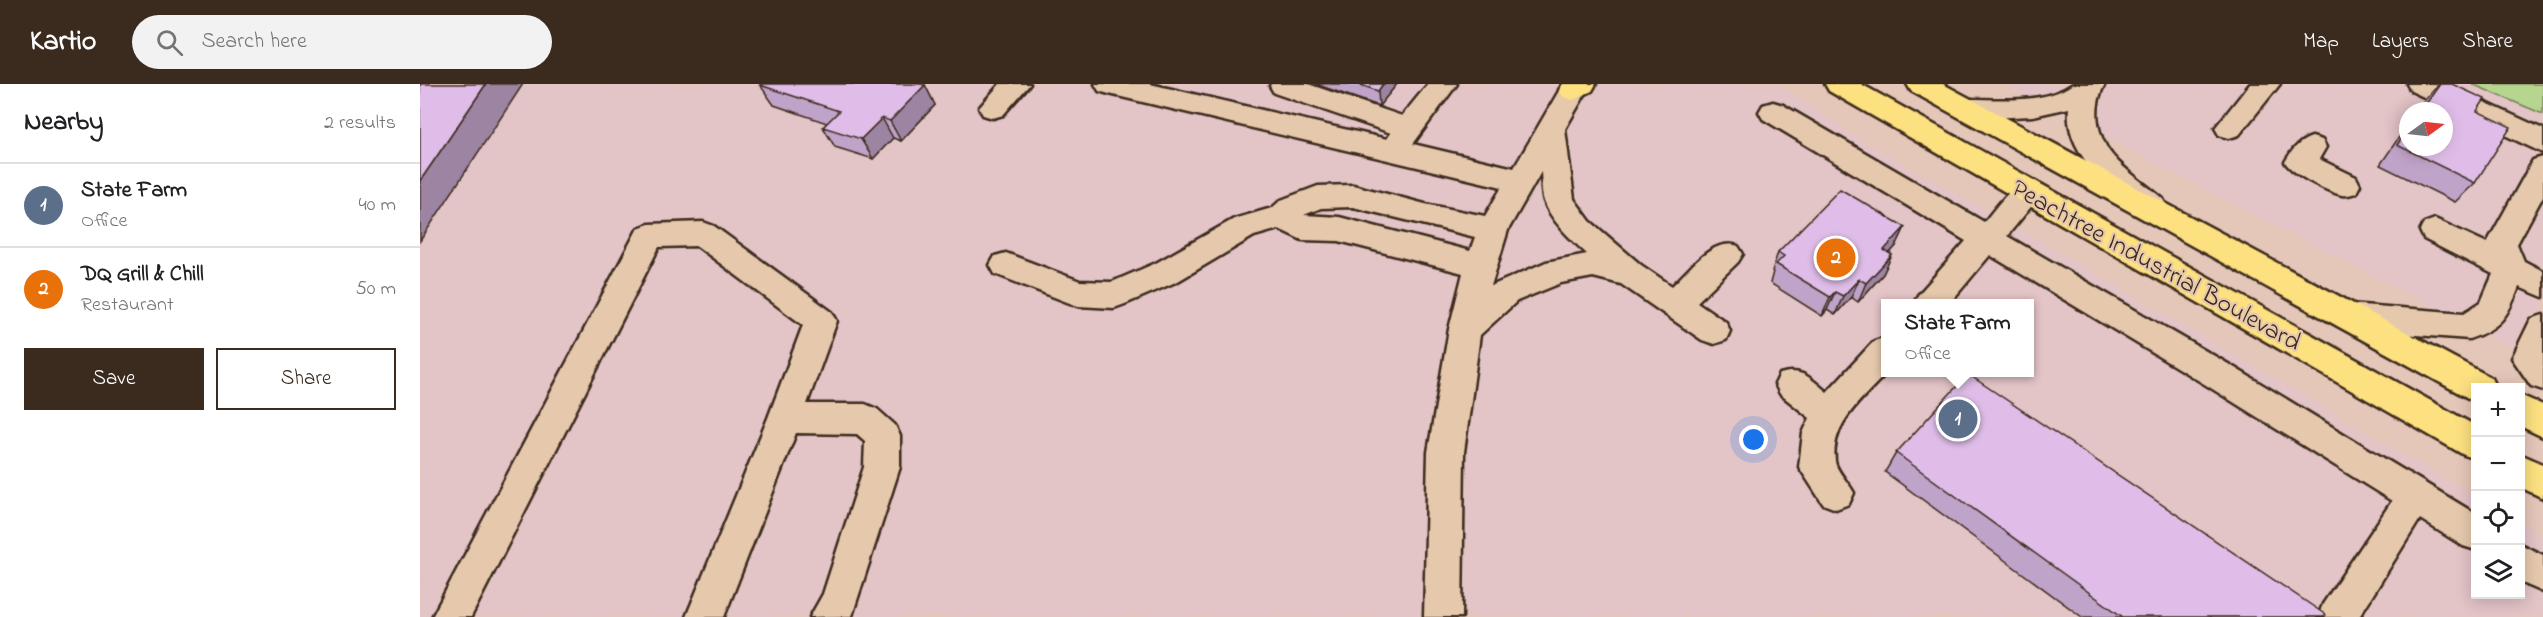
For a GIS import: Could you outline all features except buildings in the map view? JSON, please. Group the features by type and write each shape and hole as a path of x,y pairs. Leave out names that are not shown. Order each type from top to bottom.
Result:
{"highway":[{"name":"Peachtree Industrial Boulevard","path":"1839,84 2471,442"},
{"name":"Peachtree Industrial Boulevard","path":"1922,84 2473,383"},
{"path":"2525,412 2543,422"},
{"path":"2525,472 2543,482"}],"street":[{"path":"993,108 1016,84"},
{"path":"1109,84 1262,120 1401,139"},
{"path":"1401,139 1443,84"},
{"path":"2421,84 2537,138 2543,143"},
{"path":"1262,120 1284,85 1401,139 1520,180"},
{"path":"1443,617 1446,452 1465,330 1480,266 1493,229 1577,86"},
{"path":"1968,109 2026,107 2058,102 2088,87"},
{"path":"2088,87 2082,122 2100,161 2160,214"},
{"path":"2229,128 2262,89"},
{"path":"1773,112 2218,375 2471,531"},
{"path":"1551,128 1559,201 1579,229 1630,274 1713,331"},
{"path":"2312,147 2300,162 2345,185"},
{"path":"2349,317 2469,327 2494,310 2506,257 2543,168"},
{"path":"1933,299 2028,192"},
{"path":"1006,265 1078,293 1114,295 1167,272 1245,227 1281,218 1292,207 1318,197 1353,196 1425,215 1493,229"},
{"path":"1281,218 1302,228 1349,232 1392,241 1480,266"},
{"path":"2435,231 2506,257 2543,285"},
{"path":"451,617 649,236 703,234 821,321 785,418 705,617"},
{"path":"1674,304 1727,254"},
{"path":"1465,330 1506,292 1557,271 1593,265 1630,274"},
{"path":"2543,328 2529,358 2543,376"},
{"path":"1836,493 1817,467 1820,433 1829,413 1881,356"},
{"path":"1792,384 1829,413"},
{"path":"785,418 865,419 883,436 882,467 839,603 829,617"},
{"path":"2337,617 2415,496"},
{"path":"2525,564 2543,575"}],"shaded area":[{"path":"420,84 1779,84 1848,132 2049,246 2471,494 2471,599 2525,599 2525,525 2543,536 2543,617 420,617"},
{"path":"2002,84 2472,84 2543,114 2543,364"}],"green space":[{"path":"2472,84 2543,84 2543,114"}],"place":[{"name":"DQ Grill & Chill","path":"1836,258"},
{"name":"State Farm","path":"1958,419"}]}
